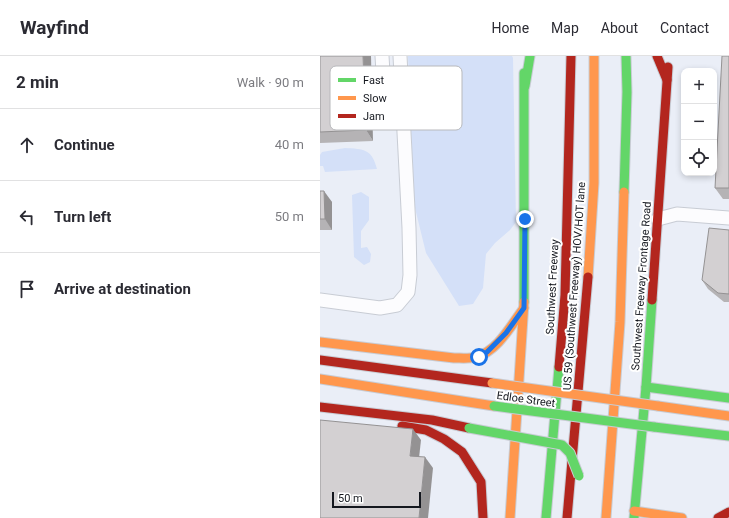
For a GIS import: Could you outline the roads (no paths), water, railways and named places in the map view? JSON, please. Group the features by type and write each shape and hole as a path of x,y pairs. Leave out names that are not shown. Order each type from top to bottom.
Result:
{"main road":[{"path":"510,518 524,308 525,86 523,56"},
{"path":"525,86 530,56"},
{"name":"Southwest Freeway","path":"546,518 565,295 572,88 571,56"},
{"name":"US 59 (Southwest Freeway) HOV/HOT lane","path":"567,518 586,306 594,183 594,56"},
{"path":"575,518 586,396 598,226 603,84 602,56"},
{"path":"606,518 620,322 627,92 626,56"},
{"path":"657,56 667,80"},
{"name":"Southwest Freeway Frontage Road","path":"634,514 646,387 668,56"},
{"path":"320,342 454,358 479,357 487,352 506,333 524,308"},
{"name":"Edloe Street","path":"320,360 729,416"},
{"name":"Edloe Street","path":"320,379 523,411 729,436"},
{"path":"646,387 729,398"},
{"path":"320,407 432,420 562,445 570,453 579,476"},
{"path":"320,414 426,430 444,439 462,452 481,482 483,518"},
{"path":"702,433 729,446"},
{"path":"718,518 729,512"},
{"path":"634,514 682,518"}],"street":[{"path":"382,56 383,66"},
{"path":"400,56 401,66"},
{"path":"320,300 380,308 397,304 408,292 410,275 404,130"},
{"path":"658,219 677,214 729,218"}]}
